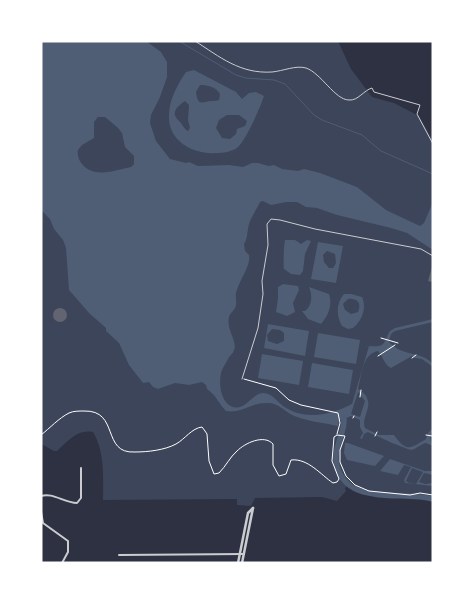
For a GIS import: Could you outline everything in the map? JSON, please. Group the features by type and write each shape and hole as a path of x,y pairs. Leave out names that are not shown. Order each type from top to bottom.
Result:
{"street":[{"path":"41,496 50,495 65,502 77,503 82,498 81,468"},
{"path":"238,563 248,512 253,508 242,563"},
{"path":"41,512 44,523 68,541 68,552 62,563"},
{"path":"119,555 244,554"}],"lane":[{"path":"195,41 234,66 250,71 274,72 306,68 316,74 346,100 358,98 365,91 372,88 374,92 420,105 417,114 433,144"},
{"path":"242,379 256,337 268,245 267,224 272,219 315,229 421,248 433,256"}],"path":[{"path":"381,338 398,343"},
{"path":"378,356 395,345"},
{"path":"412,358 416,355"},
{"path":"41,435 69,413 89,411 100,416 106,422 116,446 124,451 135,452 162,449 176,444 196,428 202,427 206,431 209,461 214,474 219,473 240,448 259,439 264,439 272,444 273,465 279,476 286,474 291,460 297,460 314,468 334,483 337,482 339,479 331,457 334,437 338,435 340,423 338,413 301,405 290,400 276,388 242,379"},
{"path":"360,397 361,390"},
{"path":"375,436 376,432"},
{"path":"338,435 345,436 339,456 340,462 346,476 360,488 369,491 410,495 420,493 433,496"},
{"path":"426,435 432,436"}],"shaded area":[{"path":"41,41 338,41 351,69 372,97 394,103 419,116 433,141 433,498 424,495 412,496 362,491 350,484 345,488 346,491 337,501 322,497 255,498 251,506 237,505 237,499 103,500 100,448 93,432 77,434 57,451 41,444"},
{"path":"41,41 146,41 161,52 167,62 167,77 151,115 150,123 156,141 170,159 189,162 198,166 229,165 243,167 252,163 258,163 269,166 274,165 282,169 298,171 304,169 320,173 357,187 386,210 420,226 424,223 433,202 433,250 407,233 391,228 337,215 317,208 306,207 297,202 271,205 263,201 260,202 249,224 244,244 245,251 249,255 248,264 236,292 235,308 229,317 229,327 235,347 222,370 220,381 221,390 226,402 235,408 246,404 255,396 265,393 272,396 291,411 300,414 318,415 335,411 352,404 369,346 383,344 390,331 395,328 433,319 433,322 395,331 391,334 389,342 401,350 423,357 433,364 433,367 422,359 412,356 391,368 378,351 369,356 366,361 358,389 366,395 368,402 368,409 364,420 365,428 379,435 394,435 405,446 412,447 426,439 428,433 433,428 430,438 433,446 426,443 411,450 368,432 364,434 362,439 360,438 363,433 360,427 360,420 351,416 339,421 338,426 297,417 272,403 257,404 237,411 226,411 202,382 189,385 175,383 158,389 149,382 143,383 129,365 119,343 69,290 66,248 50,219 41,210","holes":["98,117 105,117 122,133 125,147 134,156 134,164 131,167 99,172 87,169 81,162 78,150 82,145 94,138 94,122","358,392 365,401 360,417 351,414"]},
{"path":"194,70 236,92 242,99 249,93 256,92 264,96 249,130 242,143 236,149 222,153 200,152 185,145 173,134 169,118 170,106 176,88 186,72","holes":["200,85 214,88 220,94 219,100 200,102 196,92","185,101 189,105 188,120 190,128 188,131 175,116 175,111","227,115 239,115 247,121 245,126 237,129 236,134 230,139 222,138 216,128 219,120"]},
{"path":"285,240 295,240 301,244 307,240 311,241 305,254 303,271 300,275 291,274 284,269"},
{"path":"318,242 343,246 336,283 311,279","holes":["327,251 335,254 336,263 333,268 329,268 324,262 323,255"]},
{"path":"283,284 298,286 299,290 293,303 295,312 287,316 276,312 278,287"},
{"path":"309,287 329,294 329,310 321,324 308,319 302,311 308,309 311,303"},
{"path":"344,294 362,297 363,314 353,328 348,329 342,326 340,322 338,310","holes":["348,299 356,300 359,304 358,312 351,314 345,310 343,304"]},
{"path":"268,324 309,331 305,356 264,348","holes":["272,329 280,330 284,333 284,341 277,344 268,341 267,335"]},
{"path":"318,333 360,340 356,364 314,357"},
{"path":"262,354 303,361 299,385 258,378"},
{"path":"312,363 353,370 349,394 308,387"},
{"path":"345,443 384,456 375,466 347,460 344,453"},
{"path":"390,459 425,471 433,471 433,475 424,473 419,482 425,484 433,483 433,486 405,483 404,480 411,467 404,465 398,475 380,471","holes":["412,468 423,472 416,484 406,481"]}],"building":[{"path":"433,267 432,282 428,281"},
{"path":"57,308 63,308 67,315 63,322 57,322 53,318 53,312"}],"waterway":[{"path":"179,41 236,75 246,78 274,80 285,84 314,115 322,120 362,135 381,151 433,174"},
{"path":"344,419 336,461 341,476 350,486 375,494 433,499"}]}
